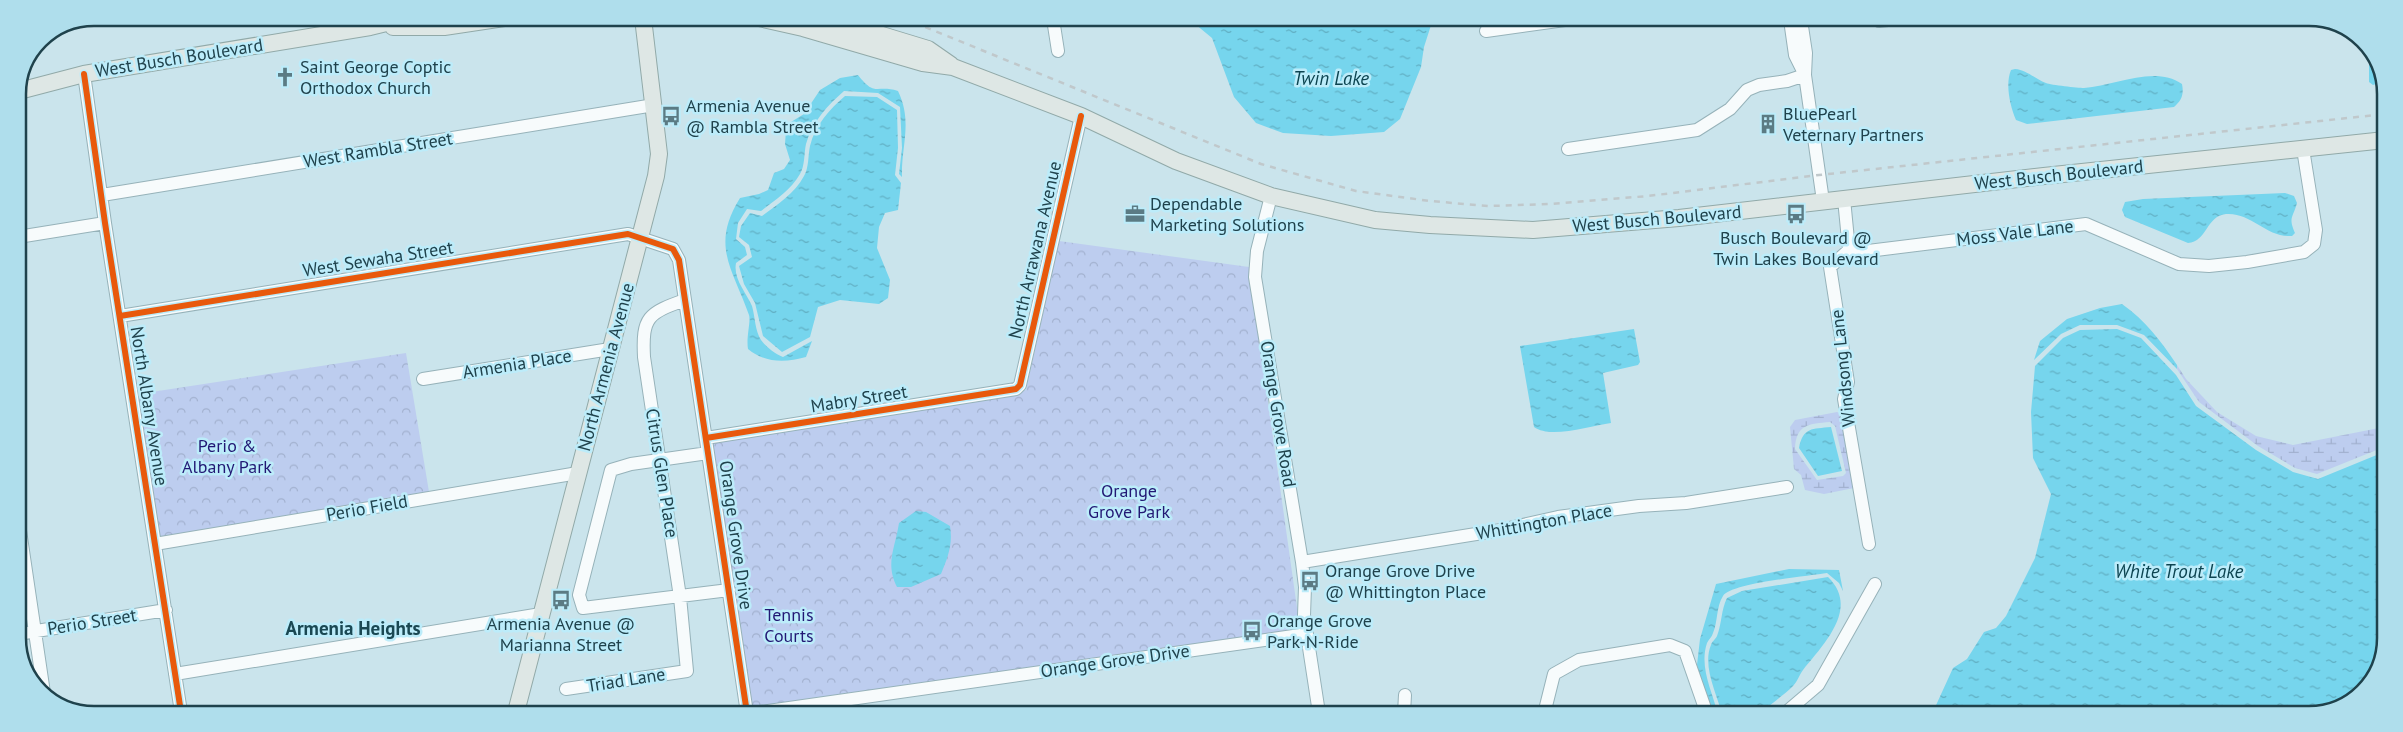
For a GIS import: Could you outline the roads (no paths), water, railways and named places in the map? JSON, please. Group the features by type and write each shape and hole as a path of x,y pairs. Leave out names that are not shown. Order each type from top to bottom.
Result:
{"main road":[{"name":"West Busch Boulevard","path":"27,89 84,74 374,26"},
{"name":"West Busch Boulevard","path":"370,27 451,26"},
{"name":"North Armenia Avenue","path":"518,706 656,176 659,154 644,26"},
{"name":"West Busch Boulevard","path":"794,26 923,63 953,67 1081,116 1176,161 1271,196 1375,220 1484,229 1533,230 1679,218 2377,141"},
{"name":"West Busch Boulevard","path":"852,26 928,49 953,67"}],"street":[{"path":"1054,26 1058,52"},
{"path":"1486,31 1522,26"},
{"path":"1791,26 1795,55 1805,75"},
{"path":"1803,26 1806,53 1805,75 1823,201"},
{"name":"North Albany Avenue","path":"84,74 105,223 181,706"},
{"path":"1568,149 1697,130 1730,109 1747,90 1759,85 1787,81 1805,75"},
{"name":"West Rambla Street","path":"102,195 654,105"},
{"name":"North Arrawana Avenue","path":"1016,389 1020,385 1081,116"},
{"name":"Moss Vale Lane","path":"1849,250 1860,252 2086,224 2179,264 2209,266 2247,262 2304,252 2314,244 2316,230 2303,149"},
{"name":"Orange Grove Road","path":"1271,196 1257,251 1255,277 1302,562 1307,634"},
{"path":"1844,199 1849,250"},
{"path":"26,236 105,223"},
{"name":"West Sewaha Street","path":"120,316 628,234 640,238"},
{"name":"Orange Grove Drive","path":"640,238 673,249 679,260 746,706"},
{"name":"Windsong Lane","path":"1849,250 1830,267 1848,382 1844,399 1869,544"},
{"name":"Citrus Glen Place","path":"685,300 664,307 650,317 643,332 644,357 680,597 687,671"},
{"name":"Armenia Place","path":"423,380 610,348"},
{"name":"Mabry Street","path":"706,438 1016,389"},
{"path":"708,453 631,464 612,470 579,595 583,608 729,590"},
{"name":"Perio Field","path":"155,544 578,472"},
{"name":"Whittington Place","path":"1302,562 1501,530 1558,517 1639,506 1686,503 1787,487"},
{"path":"26,571 42,682"},
{"path":"1793,706 1818,685 1875,584"},
{"name":"Perio Street","path":"26,633 166,610"},
{"path":"175,674 541,614"},
{"path":"1307,634 1318,706"},
{"name":"Orange Grove Drive","path":"823,706 1307,634"},
{"path":"1546,706 1554,674 1578,660 1670,644 1685,651 1704,706"},
{"name":"Triad Lane","path":"566,689 687,671"},
{"path":"1404,695 1404,706"}],"water":[{"name":"Twin Lake","path":"1197,26 1431,26 1424,47 1421,67 1400,119 1384,132 1331,136 1283,133 1256,123 1234,97 1212,38"},
{"path":"2369,63 2376,84 2373,85 2369,82"},
{"path":"2015,69 2046,83 2081,88 2147,76 2159,76 2182,84 2183,91 2181,99 2174,107 2027,124 2016,120 2010,102 2008,82 2011,70"},
{"path":"858,75 873,88 898,91 905,113 906,124 902,177 899,174 902,148 900,107 878,93 844,91 827,108 812,128 806,144 803,167 792,185 761,211 747,209 738,223 736,239 745,247 747,255 736,263 736,274 752,306 756,328 761,340 771,350 783,357 812,341 806,357 783,361 761,357 748,349 749,315 727,257 725,244 726,230 731,215 740,198 768,190 774,173 784,169 790,160 785,144 786,130 791,122 804,114 820,90 840,78"},
{"path":"845,96 877,97 897,110 898,148 895,175 901,183 898,210 885,213 879,227 877,248 890,280 888,298 879,304 840,300 818,307 810,337 782,352 763,336 755,303 744,284 739,266 752,257 749,245 739,237 741,226 750,213 762,216 796,188 806,173 810,146 815,131 829,112"},
{"path":"2285,193 2294,196 2297,203 2292,218 2295,233 2292,236 2283,236 2275,233 2235,214 2226,214 2214,219 2199,238 2194,242 2188,243 2125,217 2122,210 2125,202 2143,199"},
{"path":"2122,304 2152,332 2177,365 2177,369 2144,335 2117,325 2080,325 2061,334 2034,360 2040,341 2067,319 2100,308"},
{"path":"1634,329 1640,362 1638,365 1603,373 1611,423 1560,432 1550,432 1534,427 1520,346"},
{"name":"White Trout Lake","path":"2117,329 2141,338 2176,375 2196,406 2256,450 2293,472 2318,479 2377,455 2376,647 2372,664 2365,676 2350,692 2331,702 2309,706 1936,706 1953,668 1967,659 1984,632 1996,628 2006,616 2035,558 2051,494 2033,458 2031,412 2035,366 2063,338 2080,330"},
{"path":"1831,427 1842,471 1818,476 1799,448 1803,436 1809,430"},
{"path":"916,511 926,512 950,526 951,539 946,562 941,574 911,587 897,587 893,578 891,563 899,523"},
{"path":"1789,569 1839,570 1843,591 1839,583 1827,573 1740,587 1729,591 1723,596 1719,605 1715,628 1707,643 1705,652 1705,670 1715,706 1707,706 1697,665 1700,639 1716,584"},
{"path":"1828,577 1837,589 1841,601 1840,613 1829,637 1803,670 1795,684 1769,706 1719,706 1711,680 1708,662 1709,653 1712,642 1717,636 1727,598 1742,591"}],"railway":[{"path":"923,26 1261,164 1356,191 1430,201 1488,206 1551,204 1648,196 1819,175 2377,115"}],"place":[{"name":"Saint George Coptic Orthodox Church","path":"285,77"},
{"name":"Armenia Avenue @ Rambla Street","path":"671,116"},
{"name":"BluePearl Veternary Partners","path":"1768,124"},
{"name":"Dependable Marketing Solutions","path":"1135,214"},
{"name":"Busch Boulevard @ Twin Lakes Boulevard","path":"1796,214"},
{"name":"Orange Grove Drive @ Whittington Place","path":"1310,581"},
{"name":"Armenia Avenue @ Marianna Street","path":"561,600"},
{"name":"Orange Grove Park-N-Ride","path":"1252,631"}],"district":[{"name":"Armenia Heights","path":"353,628"}],"park label":[{"name":"Perio & Albany Park","path":"227,456"},
{"name":"Orange Grove Park","path":"1129,501"},
{"name":"Tennis Courts","path":"789,625"}]}
